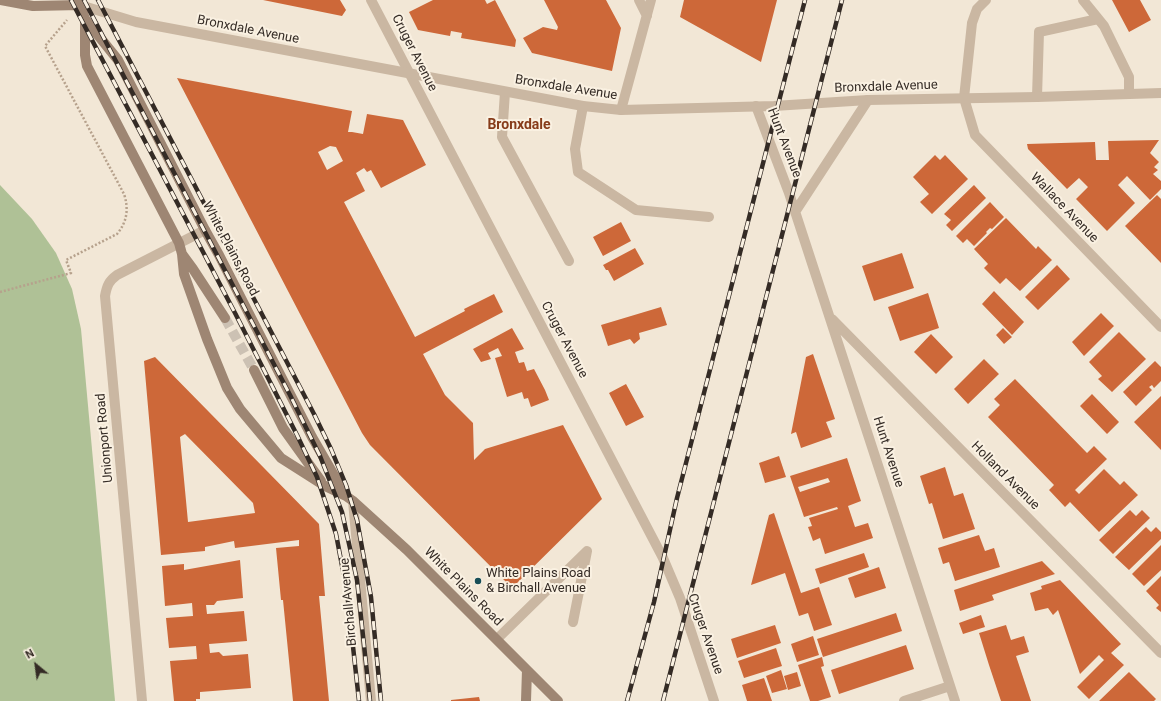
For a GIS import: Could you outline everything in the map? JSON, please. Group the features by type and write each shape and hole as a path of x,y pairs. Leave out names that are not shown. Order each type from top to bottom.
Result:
{"main road":[{"name":"Bronxdale Avenue","path":"0,0 33,6 80,2"},
{"name":"White Plains Road","path":"80,2 85,19 85,55 87,66 179,243 182,254 184,274 207,339 227,388 240,409 281,458 325,486 350,498"},
{"name":"White Plains Road","path":"85,19 118,60 205,230 220,255 312,437 350,498 407,550 558,701"},
{"name":"White Plains Road","path":"182,254 225,318"},
{"name":"White Plains Road","path":"254,370 283,428 325,486"},
{"path":"526,701 527,670"}],"street":[{"name":"Cruger Avenue","path":"372,0 663,558 680,598 714,701"},
{"path":"639,0 647,16"},
{"path":"621,110 651,0"},
{"path":"964,98 972,23 977,9 986,0"},
{"path":"1083,0 1104,26 1129,77 1129,94"},
{"name":"Bronxdale Avenue","path":"80,2 136,22 505,92 583,106 621,110 756,106 868,100 1161,93"},
{"path":"1037,97 1039,32 1098,19"},
{"path":"505,92 502,138 569,261"},
{"name":"Wallace Avenue","path":"964,98 975,135 1161,327"},
{"name":"Hunt Avenue","path":"795,212 868,100"},
{"path":"583,106 574,149 578,172 636,210 709,217"},
{"name":"Hunt Avenue","path":"756,106 795,212 955,701"},
{"name":"Unionport Road","path":"142,701 105,296 107,284 111,279 205,230"},
{"name":"Holland Avenue","path":"830,317 1161,653"},
{"name":"Birchall Avenue","path":"350,498 371,701"},
{"path":"496,639 587,551 573,622"},
{"path":"904,701 950,686"}],"path":[{"path":"0,292 71,273 66,260 117,234 126,218 127,210 124,194 45,46 80,2"}],"green space":[{"path":"0,185 32,219 56,253 72,289 81,329 115,701 0,701"}],"building":[{"path":"263,0 340,0 346,10 342,16"},
{"path":"433,0 485,0 487,4 495,0 516,40 515,47 461,38 462,33 451,31 450,36 418,30 409,12"},
{"path":"544,0 606,0 621,28 612,71 532,53 523,38 543,27 557,30 558,27"},
{"path":"684,0 777,0 761,62 680,17"},
{"path":"1112,0 1140,0 1151,20 1129,32"},
{"path":"177,78 352,111 348,132 363,134 367,114 403,120 426,165 381,188 371,170 367,172 364,168 356,173 365,191 344,202 415,337 494,294 503,312 423,354 445,395 473,423 474,460 485,449 563,425 602,499 512,588 370,445 362,433","holes":["330,146 336,147 343,161 327,170 318,152"]},
{"path":"1159,140 1150,153 1159,162 1154,167 1158,170 1153,174 1161,181 1161,189 1150,200 1127,176 1118,185 1135,203 1107,231 1076,199 1088,187 1079,178 1067,189 1028,149 1027,144 1095,142 1096,160 1109,160 1108,141"},
{"path":"935,155 940,160 945,155 968,179 932,214 920,202 929,194 913,177"},
{"path":"974,185 986,198 952,231 946,225 951,220 944,214"},
{"path":"1157,195 1161,199 1161,263 1125,226"},
{"path":"990,202 1004,217 992,229 990,228 974,246 967,239 963,243 956,236"},
{"path":"1006,218 1036,249 1038,246 1052,260 1020,291 1006,278 1000,284 984,268 988,264 974,249"},
{"path":"621,222 631,241 603,256 593,237"},
{"path":"635,248 644,264 614,281 608,270 606,270 603,265"},
{"path":"902,253 914,288 874,301 862,266"},
{"path":"1057,265 1070,279 1038,310 1025,297"},
{"path":"994,291 1024,322 1012,335 982,304"},
{"path":"928,293 939,328 900,341 888,307"},
{"path":"661,307 667,325 639,333 640,339 634,344 630,339 608,346 601,325"},
{"path":"1101,313 1114,326 1084,356 1072,342"},
{"path":"512,328 524,349 515,352 519,363 524,362 527,371 534,369 549,400 531,407 528,398 524,399 522,392 507,397 495,358 502,356 498,348 488,353 491,359 481,362 473,349"},
{"path":"1003,328 1012,337 1004,344 996,335"},
{"path":"1119,332 1146,359 1112,392 1098,379 1102,376 1089,362"},
{"path":"931,334 953,357 936,374 914,352"},
{"path":"813,354 835,419 826,422 832,437 801,448 796,432 791,434 806,357"},
{"path":"155,357 319,524 325,596 319,596 329,701 293,701 283,600 281,600 276,548 299,546 299,540 235,548 234,541 205,547 205,551 161,555 144,361","holes":["185,434 253,503 255,513 188,522 180,437"]},
{"path":"984,359 999,374 968,404 954,389"},
{"path":"1155,361 1161,367 1161,381 1154,388 1152,385 1149,387 1152,390 1136,406 1123,392"},
{"path":"1015,379 1087,453 1094,446 1107,459 1075,490 1079,494 1104,469 1120,485 1124,481 1138,495 1099,532 1070,502 1065,507 1049,490 1054,485 988,417 1000,405 994,399"},
{"path":"626,384 644,417 626,426 609,393"},
{"path":"1092,394 1119,422 1107,434 1080,406"},
{"path":"1161,396 1161,450 1134,422"},
{"path":"779,456 786,477 765,483 759,463"},
{"path":"847,458 861,501 848,506 855,527 868,523 873,538 825,554 820,538 813,541 808,527 812,526 809,518 838,509 837,507 804,517 790,476","holes":["828,478 830,482 800,492 798,487"]},
{"path":"945,467 954,496 963,493 975,529 943,539 932,503 929,504 920,476"},
{"path":"1130,510 1136,516 1142,510 1150,518 1113,554 1099,540"},
{"path":"774,513 801,593 819,587 832,625 814,631 808,613 799,616 785,573 751,585 769,515"},
{"path":"1146,527 1151,532 1156,527 1161,532 1161,539 1129,570 1115,557"},
{"path":"979,535 985,551 994,548 1000,567 955,581 949,562 943,564 938,548"},
{"path":"1161,545 1161,570 1144,586 1132,574"},
{"path":"864,553 869,567 820,584 815,569"},
{"path":"240,560 243,598 217,601 214,605 206,605 207,614 244,611 247,641 209,644 210,653 219,652 223,656 248,654 251,688 200,692 200,699 196,699 196,701 174,701 170,661 197,659 196,646 169,648 166,618 193,616 192,603 165,606 162,566 184,564 184,570"},
{"path":"1042,561 1055,574 992,595 994,600 960,611 954,590"},
{"path":"879,567 886,588 855,598 848,578"},
{"path":"1161,576 1161,612 1156,608 1159,605 1146,591"},
{"path":"1060,580 1121,644 1111,653 1124,665 1089,699 1077,687 1104,660 1099,655 1080,674 1058,610 1053,615 1048,608 1035,611 1030,593 1042,589 1041,586"},
{"path":"896,613 902,631 823,657 817,639"},
{"path":"981,615 985,627 963,634 959,623"},
{"path":"775,625 781,643 737,658 731,639"},
{"path":"1006,625 1011,640 1024,636 1029,652 1016,656 1031,701 1001,701 989,665 979,633"},
{"path":"813,636 819,655 797,662 791,644"},
{"path":"906,645 914,669 839,694 831,670"},
{"path":"776,648 782,666 744,678 738,661"},
{"path":"822,657 824,666 821,667 831,697 818,701 810,701 798,665"},
{"path":"781,670 787,689 772,693 766,676"},
{"path":"797,672 801,686 788,690 784,676"},
{"path":"1129,672 1156,699 1154,701 1099,701"},
{"path":"764,678 772,701 747,701 742,685"},
{"path":"479,697 480,701 451,701 451,700"}],"tunnel":[{"path":"225,318 254,370"}],"railway":[{"path":"71,0 235,313 317,477 336,534 347,592 359,701"},
{"path":"84,0 290,395 320,456 342,512 357,580 370,701"},
{"path":"98,0 314,414 346,485 357,520 371,597 381,701"},
{"path":"627,701 654,602 677,498 805,0"},
{"path":"663,701 842,0"}],"place":[{"name":"White Plains Road & Birchall Avenue","path":"478,581"}],"district":[{"name":"Bronxdale","path":"519,125"}]}
